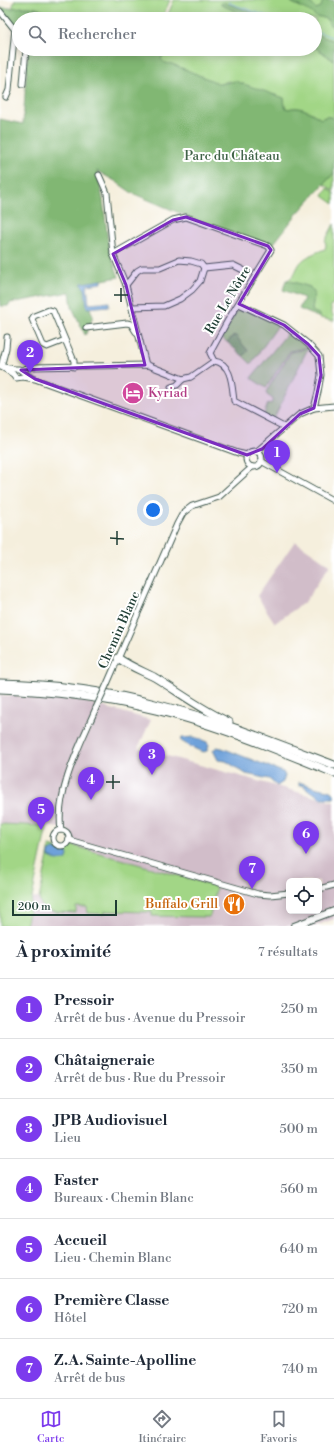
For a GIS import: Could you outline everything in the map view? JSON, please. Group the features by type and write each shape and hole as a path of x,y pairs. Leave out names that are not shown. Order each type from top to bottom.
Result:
{"highway":[{"path":"118,658 125,664 154,678 200,707 244,729 252,735"},
{"path":"0,683 62,687 106,693 178,710 334,765"},
{"path":"0,689 69,694 104,699 158,710 229,733 334,773"}],"main road":[{"path":"294,926 334,911"},
{"path":"301,926 334,914"}],"street":[{"path":"0,10 12,24"},
{"path":"6,97 9,90 12,56"},
{"path":"23,84 25,56"},
{"path":"99,175 107,193 113,254 126,285 146,366"},
{"name":"Rue Le Nôtre","path":"113,254 173,220 186,217 268,246 271,250 228,320 210,353 214,361"},
{"path":"126,285 137,271 142,268 160,268 179,260 201,264 204,268"},
{"path":"204,268 232,265 245,271"},
{"path":"132,307 164,306 180,298 192,290 200,281 204,268"},
{"path":"239,304 284,325 308,344 319,356 321,375 314,408"},
{"path":"65,340 47,347 43,345 32,319 34,316 49,310 53,311 74,361 74,367"},
{"path":"86,328 127,323 131,324 138,336"},
{"path":"7,337 1,367 14,372"},
{"path":"171,386 177,384 183,379 191,377 214,361 222,364 229,374 234,401 284,427"},
{"path":"14,372 16,378 30,367 146,366 183,379"},
{"path":"14,372 18,368 21,373 35,380 238,453 248,462 269,465 334,501"},
{"path":"248,462 252,452 259,452 284,427 300,414 314,408 334,406"},
{"path":"259,452 260,463"},
{"name":"Chemin Blanc","path":"61,830 63,795 68,774 177,524 183,513 192,506 219,497 246,472 248,462"},
{"path":"61,830 68,833 69,840 66,844 61,845 54,842 54,834 61,830"},
{"path":"69,840 258,894 270,895 286,893"},
{"path":"322,888 334,885"}],"highlighted area":[{"path":"186,217 268,246 271,250 239,304 284,325 308,344 319,356 321,375 314,408 300,414 262,449 247,455 35,379 21,370 145,365 126,285 113,254 173,220"}],"shaded area":[{"path":"295,541 330,565 305,602 275,623 257,596"},
{"path":"0,695 79,700 151,720 138,748 334,802 334,919 315,926 26,926 32,897 39,899 43,909 76,912 76,907 88,907 88,913 105,914 105,911 152,912 152,916 216,889 214,886 71,845 69,840 71,835 67,829 46,826 0,824"}],"green space":[{"path":"15,0 170,0 165,12 45,12 36,8 12,8"},
{"path":"174,0 291,0 292,3 311,12 250,12 225,3 221,5 238,12 169,12"},
{"path":"291,0 308,0 316,9 321,7 323,0 334,0 334,28 329,24 328,20 322,17 322,12 311,12 291,2"},
{"path":"308,0 323,0 322,7 315,9"},
{"path":"221,3 225,3 250,12 238,12 221,5"},
{"path":"34,8 46,12 12,12 12,23 0,9"},
{"path":"322,17 328,20 329,24 334,28 334,41 322,37"},
{"path":"322,37 334,41 334,61 322,52"},
{"path":"322,52 334,61 334,119 331,117 324,117 321,119 309,112 297,108 288,109 285,107 284,98 228,81 220,84 172,64 165,63 161,59 162,56 322,56"},
{"name":"Parc du Château","path":"28,56 162,56 161,59 165,63 172,64 220,84 235,81 284,98 285,107 288,109 297,108 309,112 321,119 324,117 331,117 334,119 334,173 296,215 271,247 189,217 132,193 97,171 103,200 109,250 119,277 86,283 89,306 93,316 85,335 72,307 70,292 10,303 8,306 0,306 0,119 23,124"},
{"path":"334,173 334,191 324,184"},
{"path":"328,188 334,193 334,204 323,196"},
{"path":"334,224 334,303 331,307 334,321 320,318 320,315 312,311 314,292 310,287 287,280 294,275 298,266 305,258 325,249 325,241"},
{"path":"286,280 310,287 314,292 312,311 320,315 320,318 299,309 304,298 283,290"},
{"path":"242,307 279,324 251,364 243,356 248,351 234,335 227,342 221,337 239,308"},
{"path":"289,331 306,344 304,348 290,351 266,388 251,378"},
{"path":"235,335 248,351 243,356 227,342"},
{"path":"308,345 309,346 273,420 264,415 268,403 271,404 273,399 267,395 266,392 291,352 302,350"},
{"path":"0,824 47,826 26,926 0,926"},
{"path":"71,845 214,886 216,889 210,916 152,916 152,912 105,911 105,914 88,913 87,907 76,907 76,913 54,912 43,909 39,899 50,846 65,850"}],"water":[{"path":"102,280 102,283 87,285 89,304 109,302 109,306 87,308 85,289 81,284"},
{"path":"194,737 207,742 209,745 207,751 203,752 180,740 182,738"},
{"path":"217,747 283,772 285,776 283,782 277,786 269,779 246,774 226,761 218,760 213,750"},
{"path":"299,782 329,790 334,794 334,798 321,798 304,786 299,786"},
{"path":"53,849 67,852 68,856 66,860 56,860 49,857 49,852"}],"waterway":[{"path":"231,0 229,3 255,12"},
{"path":"322,34 334,38"}],"place":[{"name":"Châtaigneraie","path":"30,373"},
{"name":"Kyriad","path":"133,393"},
{"name":"Pressoir","path":"277,473"},
{"name":"JPB Audiovisuel","path":"152,775"},
{"name":"Faster","path":"91,800"},
{"name":"Accueil","path":"41,830"},
{"name":"Première Classe","path":"306,854"},
{"name":"Z.A. Sainte-Apolline","path":"252,889"},
{"name":"Buffalo Grill","path":"234,904"}]}
